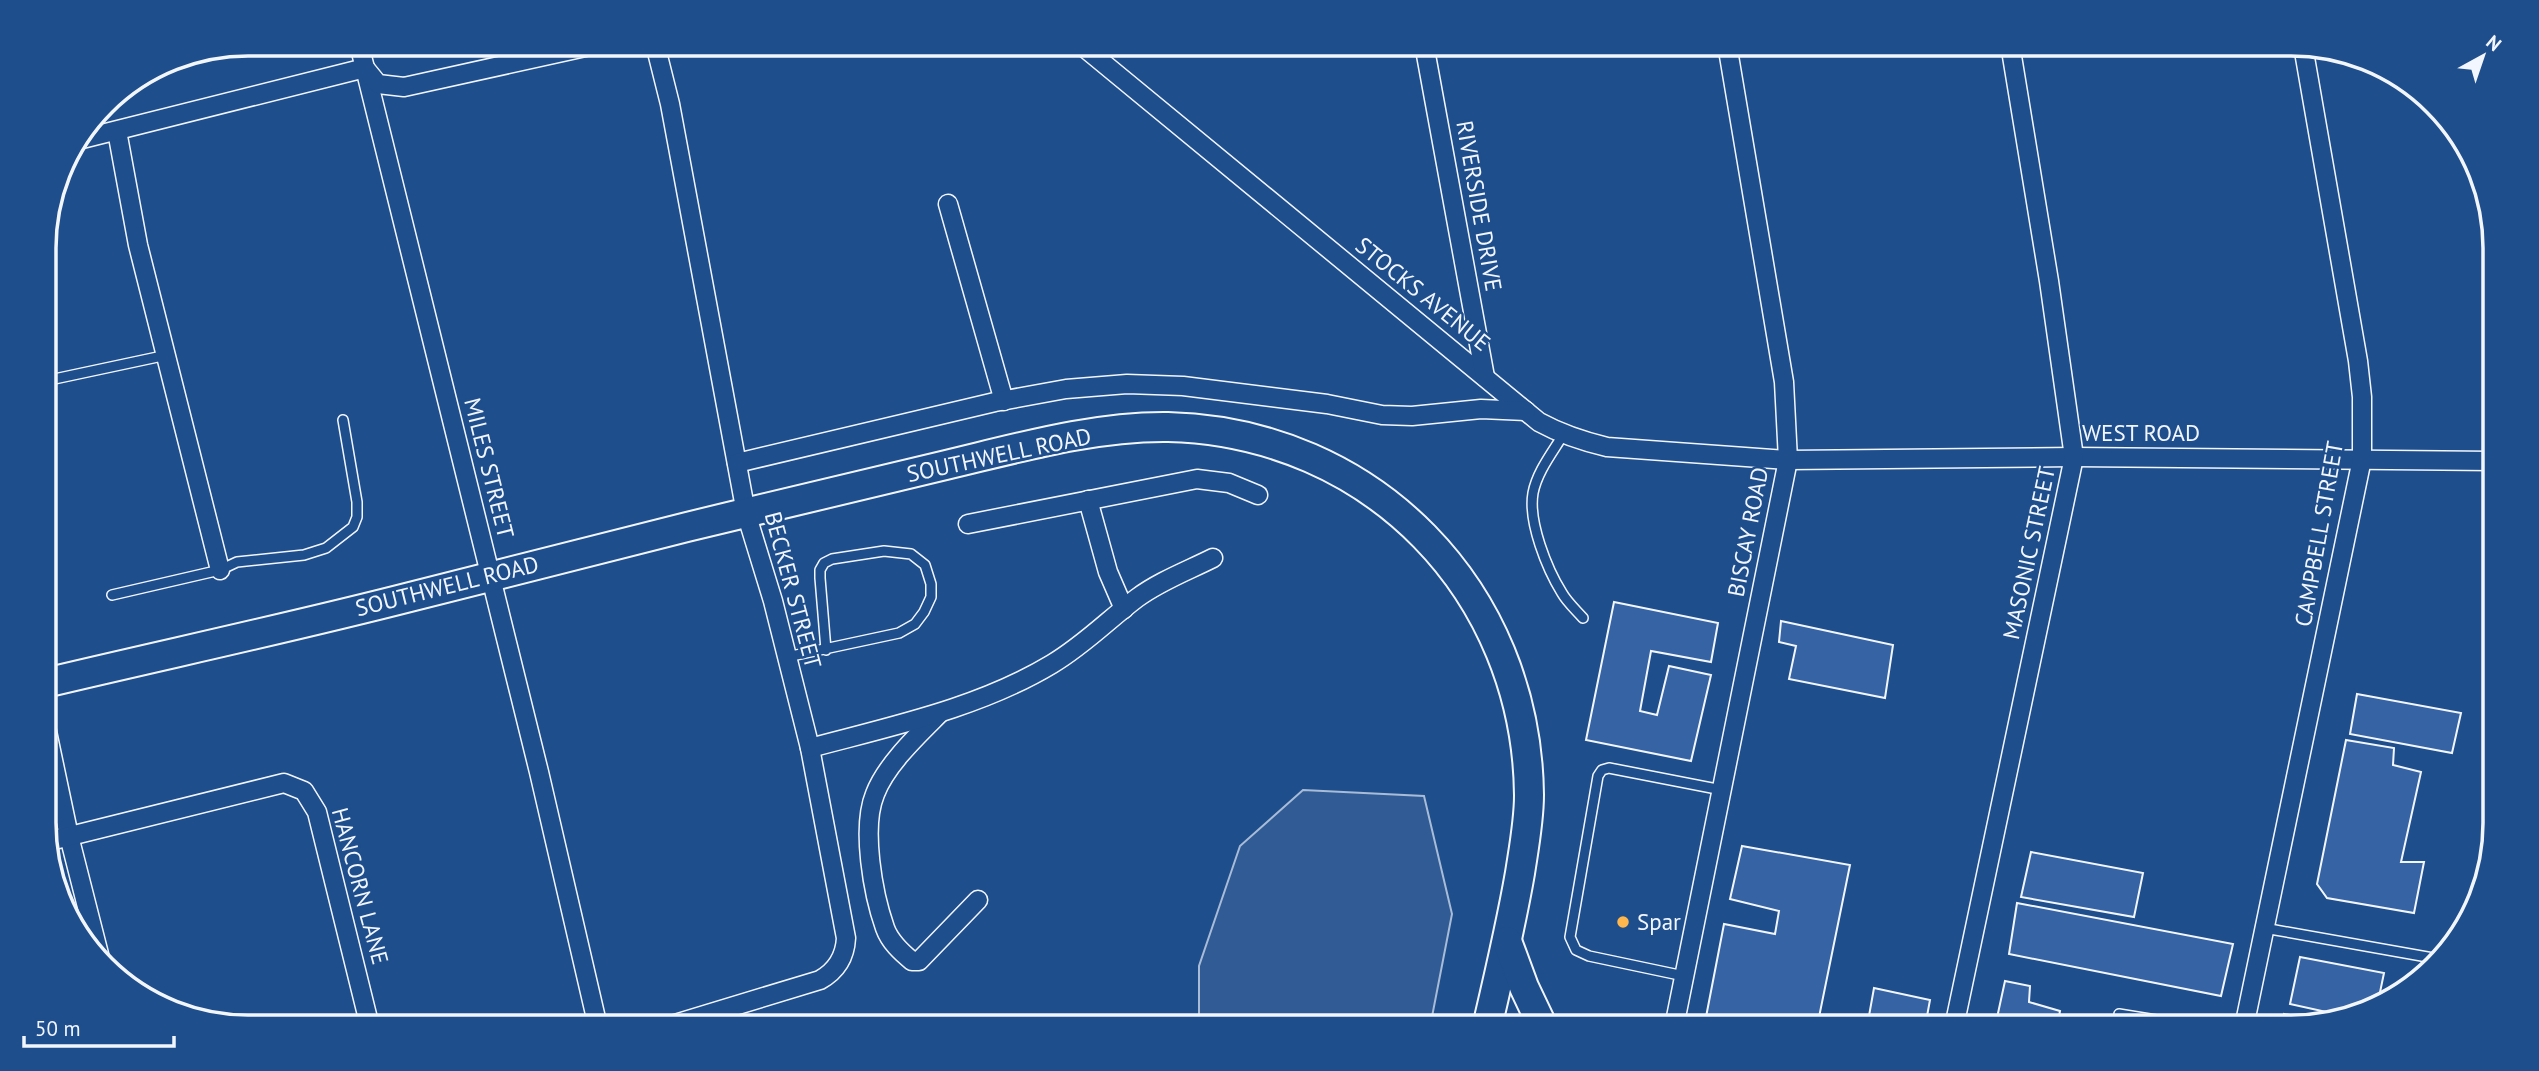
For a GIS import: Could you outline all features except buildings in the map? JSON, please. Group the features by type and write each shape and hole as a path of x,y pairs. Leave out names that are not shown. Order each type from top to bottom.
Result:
{"main road":[{"name":"SOUTHWELL ROAD","path":"56,680 408,598 490,575 1056,439 1165,427 1244,436 1307,455 1378,495 1441,556 1479,607 1497,640 1509,672 1524,733 1529,798 1527,828 1507,941 1490,1015"},
{"path":"1507,941 1537,1015"}],"street":[{"name":"MILES STREET","path":"362,56 539,772 594,1015"},
{"path":"91,137 365,68 378,84 404,87 545,56"},
{"name":"BECKER STREET","path":"658,56 670,104 746,513 774,601 810,748 846,938 846,946 838,965 820,980 704,1015"},
{"name":"STOCKS AVENUE","path":"1095,56 1539,422 1563,435 1607,447 1788,460"},
{"name":"RIVERSIDE DRIVE","path":"1426,56 1485,377"},
{"name":"BISCAY ROAD","path":"1676,1015 1788,460 1784,382 1729,56"},
{"name":"MASONIC STREET","path":"1957,1015 2074,457 2049,281 2012,56"},
{"name":"CAMPBELL STREET","path":"2246,1015 2362,459 2362,397 2358,361 2305,57"},
{"path":"117,131 138,245 220,570"},
{"path":"948,204 1004,401"},
{"path":"737,463 1004,401 1066,389 1138,384 1183,386 1326,404 1382,415 1412,416 1481,409 1526,411"},
{"name":"WEST ROAD","path":"1788,460 2074,457 2483,461"},
{"path":"968,524 1197,479 1229,483 1258,495"},
{"path":"1088,500 1108,572 1124,609"},
{"path":"810,748 969,703 1051,665 1083,644 1154,586 1213,558"},
{"path":"942,712 885,774 874,796 870,811 871,864 885,929 894,944 912,961 919,961 978,900"},
{"path":"56,774 95,939"},
{"name":"HANCORN LANE","path":"57,839 284,783 304,792 317,812 367,1015"}],"lane":[{"path":"56,379 167,355"},
{"path":"112,595 220,570 237,562 316,552 326,548 353,527 357,517 344,420"},
{"path":"1563,435 1541,472 1533,492 1532,503 1542,551 1552,576 1563,596 1583,618"},
{"path":"787,657 826,650 899,633 915,624 931,597 929,575 920,559 912,554 884,551 832,558 824,563 820,578 826,650"},
{"path":"1684,976 1589,956 1576,950 1570,937 1598,776 1602,770 1609,768 1721,790"},
{"path":"2264,928 2429,957"},
{"path":"2119,1014 2125,1015"}],"shaded area":[{"path":"1303,790 1424,796 1452,914 1432,1015 1199,1015 1199,966 1240,846"}],"place":[{"name":"Spar","path":"1623,922"}]}
